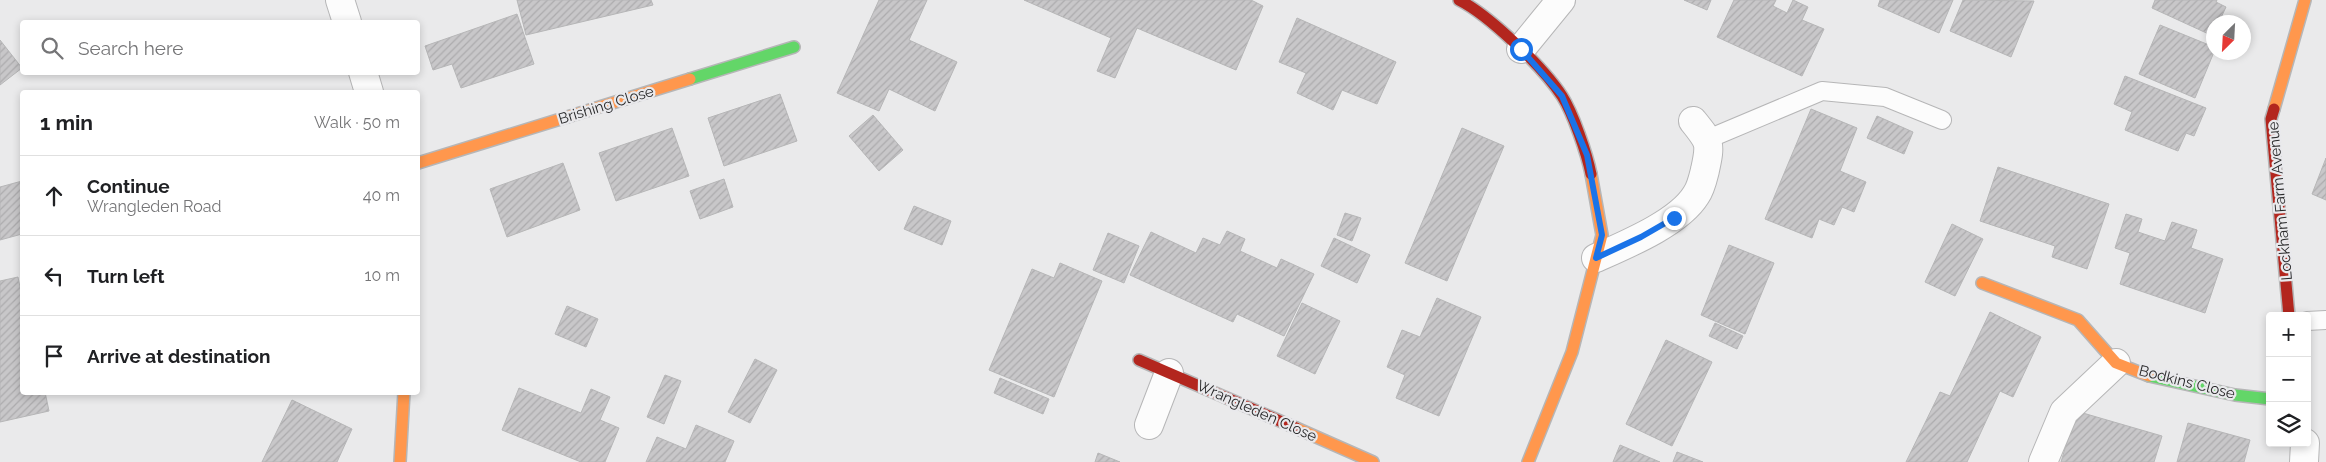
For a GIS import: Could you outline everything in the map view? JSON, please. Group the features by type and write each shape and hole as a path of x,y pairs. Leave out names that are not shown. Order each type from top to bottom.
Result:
{"street":[{"path":"340,0 346,20"},
{"path":"1459,0 1471,6 1521,49 1562,96 1587,155 1602,235 1572,352 1528,462"},
{"path":"1521,49 1561,0"},
{"name":"Lockham Farm Avenue","path":"2289,312 2271,119 2306,0"},
{"name":"Brishing Close","path":"420,161 794,47"},
{"path":"364,75 368,90"},
{"path":"1596,258 1641,237 1674,218 1696,196 1708,155 1700,130"},
{"name":"Bodkins Close","path":"1982,283 2078,320 2116,363 2153,377 2235,395 2266,399"},
{"name":"Wrangleden Close","path":"1140,360 1374,462"},
{"path":"2043,462 2064,412 2116,363"},
{"path":"1149,425 1169,373"},
{"path":"403,461 404,395"},
{"path":"2304,447 2304,462"}],"lane":[{"path":"1700,130 1822,91 1885,97 1942,120"},
{"path":"2311,321 2326,320"}],"building":[{"path":"517,0 651,0 653,5 526,35"},
{"path":"879,0 927,0 909,40 957,62 935,111 889,89 879,111 837,93"},
{"path":"1024,0 1251,0 1263,6 1236,70 1137,28 1115,78 1097,71 1111,38"},
{"path":"1684,0 1711,0 1707,10"},
{"path":"1734,0 1776,0 1773,6 1787,13 1793,0 1808,7 1802,20 1824,29 1802,76 1717,37"},
{"path":"1880,0 1953,0 1939,33 1878,6"},
{"path":"1963,0 2034,1 2011,57 1950,31"},
{"path":"2155,0 2217,0 2216,2 2226,7 2222,15 2206,15 2206,33 2152,8"},
{"path":"517,14 534,64 461,88 452,64 433,70 425,46"},
{"path":"1297,18 1396,62 1377,104 1342,90 1333,110 1297,93 1306,73 1279,62"},
{"path":"2160,25 2206,44 2206,60 2211,60 2195,98 2139,74"},
{"path":"0,40 20,65 20,70 0,85"},
{"path":"2125,76 2206,108 2194,136 2186,133 2178,151 2125,130 2132,112 2114,104"},
{"path":"780,94 797,141 724,166 708,118"},
{"path":"1811,109 1857,128 1840,171 1866,182 1854,212 1842,207 1834,225 1819,219 1812,238 1765,219"},
{"path":"873,115 903,150 879,171 849,136"},
{"path":"1877,116 1913,132 1904,154 1867,138"},
{"path":"672,128 689,176 616,201 599,153"},
{"path":"1462,128 1504,146 1447,281 1405,263"},
{"path":"2326,158 2326,200 2312,194"},
{"path":"563,163 580,210 507,237 490,189"},
{"path":"1998,167 2109,204 2087,269 2052,257 2055,246 1980,221"},
{"path":"724,179 733,207 700,219 690,191"},
{"path":"20,182 20,235 0,240 0,187"},
{"path":"914,206 951,221 942,245 904,229"},
{"path":"1345,213 1361,218 1352,241 1337,235"},
{"path":"2126,214 2142,219 2138,232 2165,241 2172,222 2197,230 2191,248 2223,259 2205,313 2120,284 2130,253 2115,248"},
{"path":"1952,224 1983,239 1955,296 1925,282"},
{"path":"1227,231 1245,239 1240,251 1277,268 1281,259 1314,274 1284,336 1237,314 1233,322 1130,275 1151,232 1196,253 1203,238 1220,245"},
{"path":"1108,233 1139,246 1124,283 1093,270"},
{"path":"1334,238 1370,255 1357,283 1321,266"},
{"path":"1729,245 1774,263 1745,334 1701,315"},
{"path":"1060,263 1102,281 1054,397 989,370 1032,269 1054,278"},
{"path":"18,277 20,287 20,395 46,395 49,411 0,422 0,281"},
{"path":"1437,298 1481,317 1439,416 1396,398 1405,375 1387,367 1402,330 1420,337"},
{"path":"1302,303 1340,321 1315,374 1277,356"},
{"path":"567,306 598,319 586,347 555,334"},
{"path":"1990,312 2041,337 2013,397 2000,391 1967,462 1906,462 1940,392 1950,396"},
{"path":"1715,323 1743,336 1737,349 1709,336"},
{"path":"1666,340 1712,362 1672,446 1626,424"},
{"path":"755,359 777,370 750,423 728,412"},
{"path":"665,375 681,381 664,424 647,417"},
{"path":"1000,378 1049,399 1043,414 994,393"},
{"path":"519,388 581,413 591,389 610,397 600,420 619,428 605,462 581,462 502,430"},
{"path":"292,400 352,429 337,462 262,462"},
{"path":"2076,411 2162,436 2154,462 2061,462"},
{"path":"2188,423 2250,440 2244,462 2177,462"},
{"path":"696,425 734,441 725,462 646,462 657,437 686,449"},
{"path":"1620,445 1660,462 1613,462"},
{"path":"1677,452 1703,462 1673,462"},
{"path":"1098,453 1120,462 1095,462"}],"traffic: fast":[{"path":"690,79 794,47"},
{"path":"2149,376 2235,395 2266,399"}],"traffic: slow":[{"path":"2274,109 2305,0"},
{"path":"420,162 690,79"},
{"path":"1528,462 1572,352 1602,235 1591,174"},
{"path":"1982,283 2078,320 2116,363 2149,376"},
{"path":"400,462 404,395"},
{"path":"1296,428 1373,462"}],"traffic: jam":[{"path":"1459,0 1500,29 1553,84 1566,103 1575,123 1591,174"},
{"path":"2274,109 2271,119 2289,312"},
{"path":"1139,360 1296,428"}],"route":[{"path":"1521,49 1562,96 1587,155 1602,235 1596,258 1641,237 1674,218"}]}
